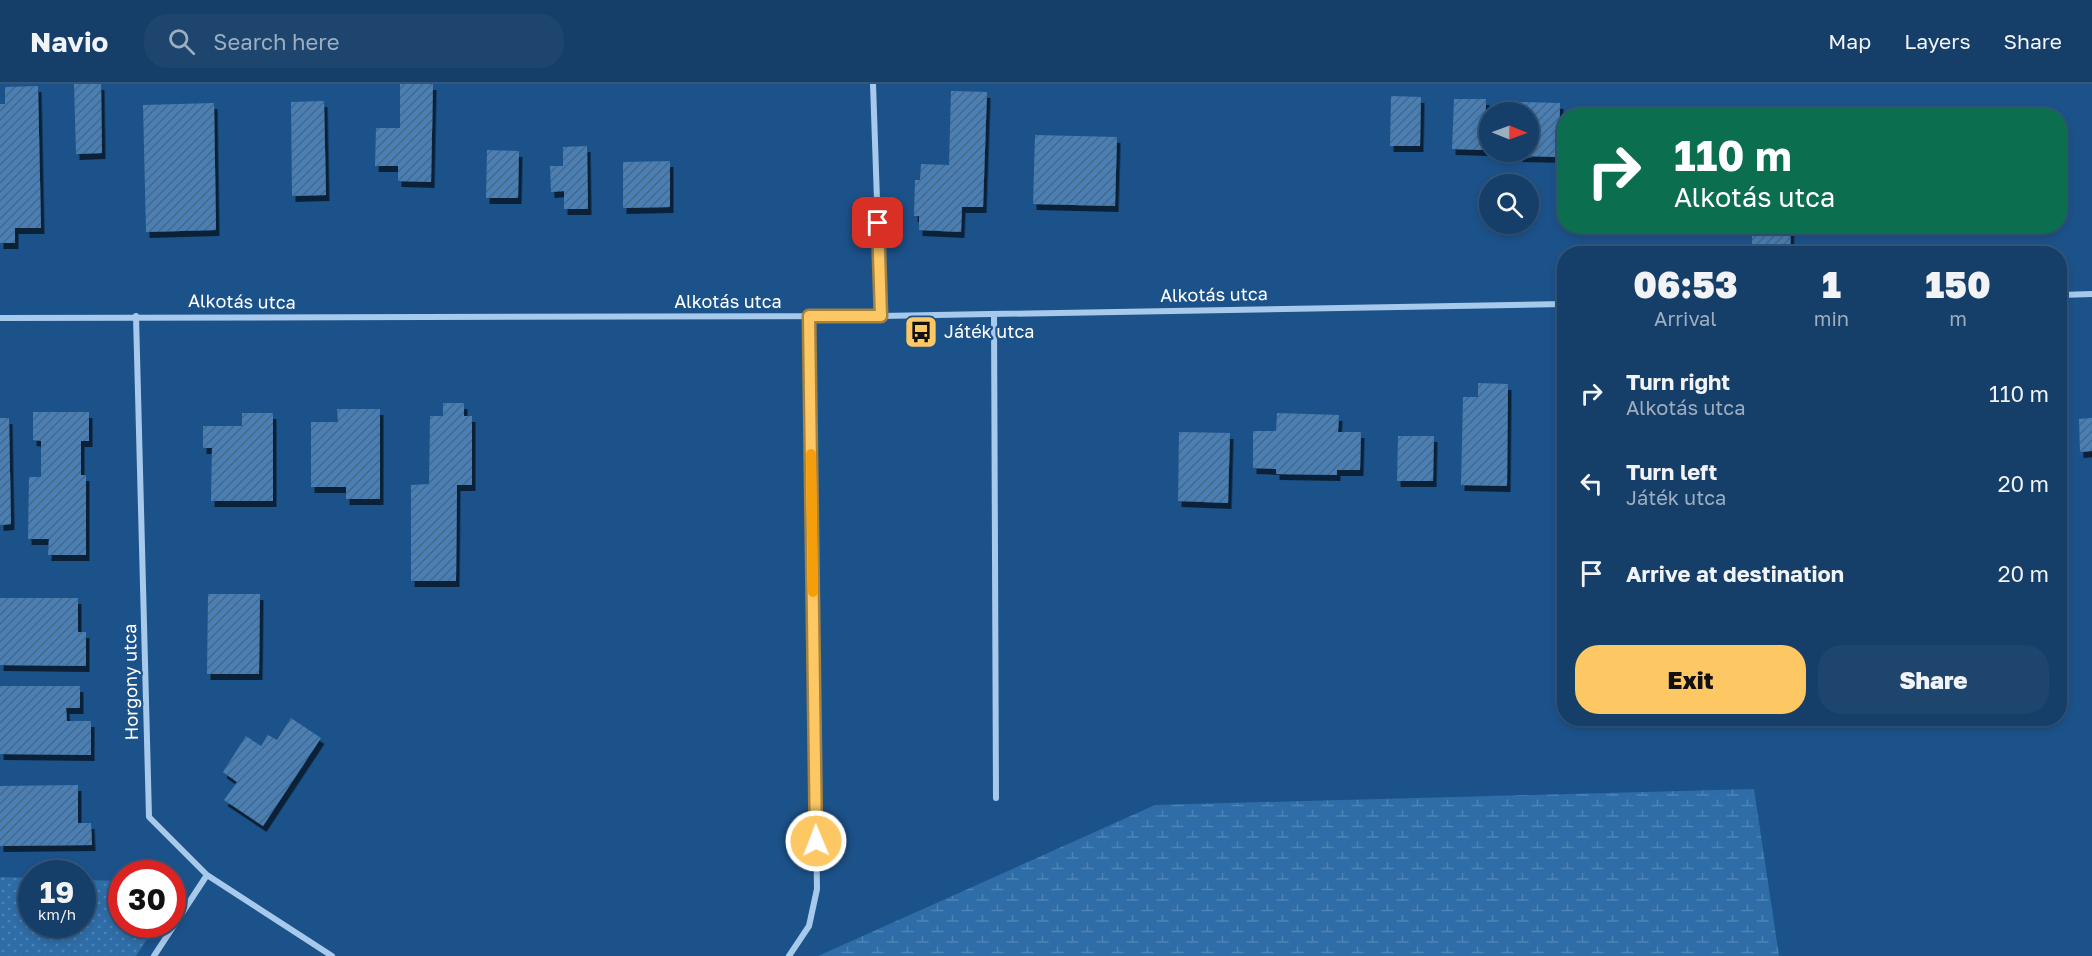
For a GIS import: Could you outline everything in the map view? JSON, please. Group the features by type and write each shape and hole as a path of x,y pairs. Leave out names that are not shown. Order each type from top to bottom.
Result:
{"street":[{"path":"873,84 881,316"},
{"path":"2067,295 2092,294"},
{"name":"Alkotás utca","path":"0,318 136,316 388,319 881,316 1557,304"},
{"path":"994,314 996,798"},
{"name":"Horgony utca","path":"136,316 149,817 207,875 332,956"},
{"path":"789,956 809,926 817,889 809,316"},
{"path":"154,956 207,875"}],"green space":[{"path":"1754,789 1779,956 818,956 1155,805"},
{"path":"0,877 18,878 18,938 96,938 96,880 108,881 108,938 148,938 136,956 0,956"}],"building":[{"path":"74,84 101,84 102,153 76,154"},
{"path":"400,84 433,84 431,182 398,181 398,166 375,166 376,128 400,128"},
{"path":"38,86 41,228 15,228 15,243 0,243 0,104 5,104 5,87"},
{"path":"951,91 987,92 983,207 962,207 961,232 919,230 919,216 914,216 915,180 920,180 921,164 949,165"},
{"path":"1391,96 1421,97 1420,146 1390,146"},
{"path":"1454,99 1486,99 1486,102 1479,102 1479,150 1452,149"},
{"path":"324,101 326,195 292,196 291,102"},
{"path":"1539,102 1560,103 1560,108 1557,108 1557,157 1539,156"},
{"path":"214,103 216,230 146,232 143,105"},
{"path":"1035,135 1117,137 1115,206 1033,204"},
{"path":"587,146 588,209 564,209 564,191 551,192 550,166 563,166 563,147"},
{"path":"487,150 519,151 518,198 486,198"},
{"path":"670,161 670,207 623,208 623,162"},
{"path":"1752,234 1791,234 1790,246 1752,246"},
{"path":"1478,383 1508,384 1507,486 1461,485 1463,397 1478,397"},
{"path":"443,403 464,403 464,416 472,416 472,485 457,485 456,581 411,581 411,485 429,484 430,416 443,416"},
{"path":"337,409 380,409 380,499 346,499 346,487 311,487 311,422 338,422"},
{"path":"33,412 89,412 89,441 81,441 81,475 86,475 86,555 48,555 49,539 28,539 29,477 41,477 41,441 33,440"},
{"path":"242,413 273,413 273,501 211,501 212,448 203,448 203,426 242,426"},
{"path":"1277,413 1339,415 1338,432 1361,432 1360,470 1337,470 1337,475 1276,474 1276,469 1253,468 1253,431 1276,431"},
{"path":"0,418 9,418 11,524 0,525"},
{"path":"2092,418 2092,451 2080,452 2079,419"},
{"path":"1179,432 1230,433 1228,503 1178,501"},
{"path":"1398,436 1434,436 1433,481 1397,481"},
{"path":"208,594 260,594 259,674 207,674"},
{"path":"0,598 78,598 78,632 86,632 86,666 0,665"},
{"path":"0,686 80,686 80,708 66,708 67,721 91,721 91,755 0,754"},
{"path":"291,718 321,738 263,826 224,800 237,782 223,772 246,736 261,746 268,735 277,740"},
{"path":"78,785 78,823 91,823 92,845 0,846 0,786"}],"slow traffic":[{"path":"811,454 813,592"}],"place":[{"name":"Játék utca","path":"921,332"}],"route":[{"path":"816,841 809,316 881,316 878,223"}]}
